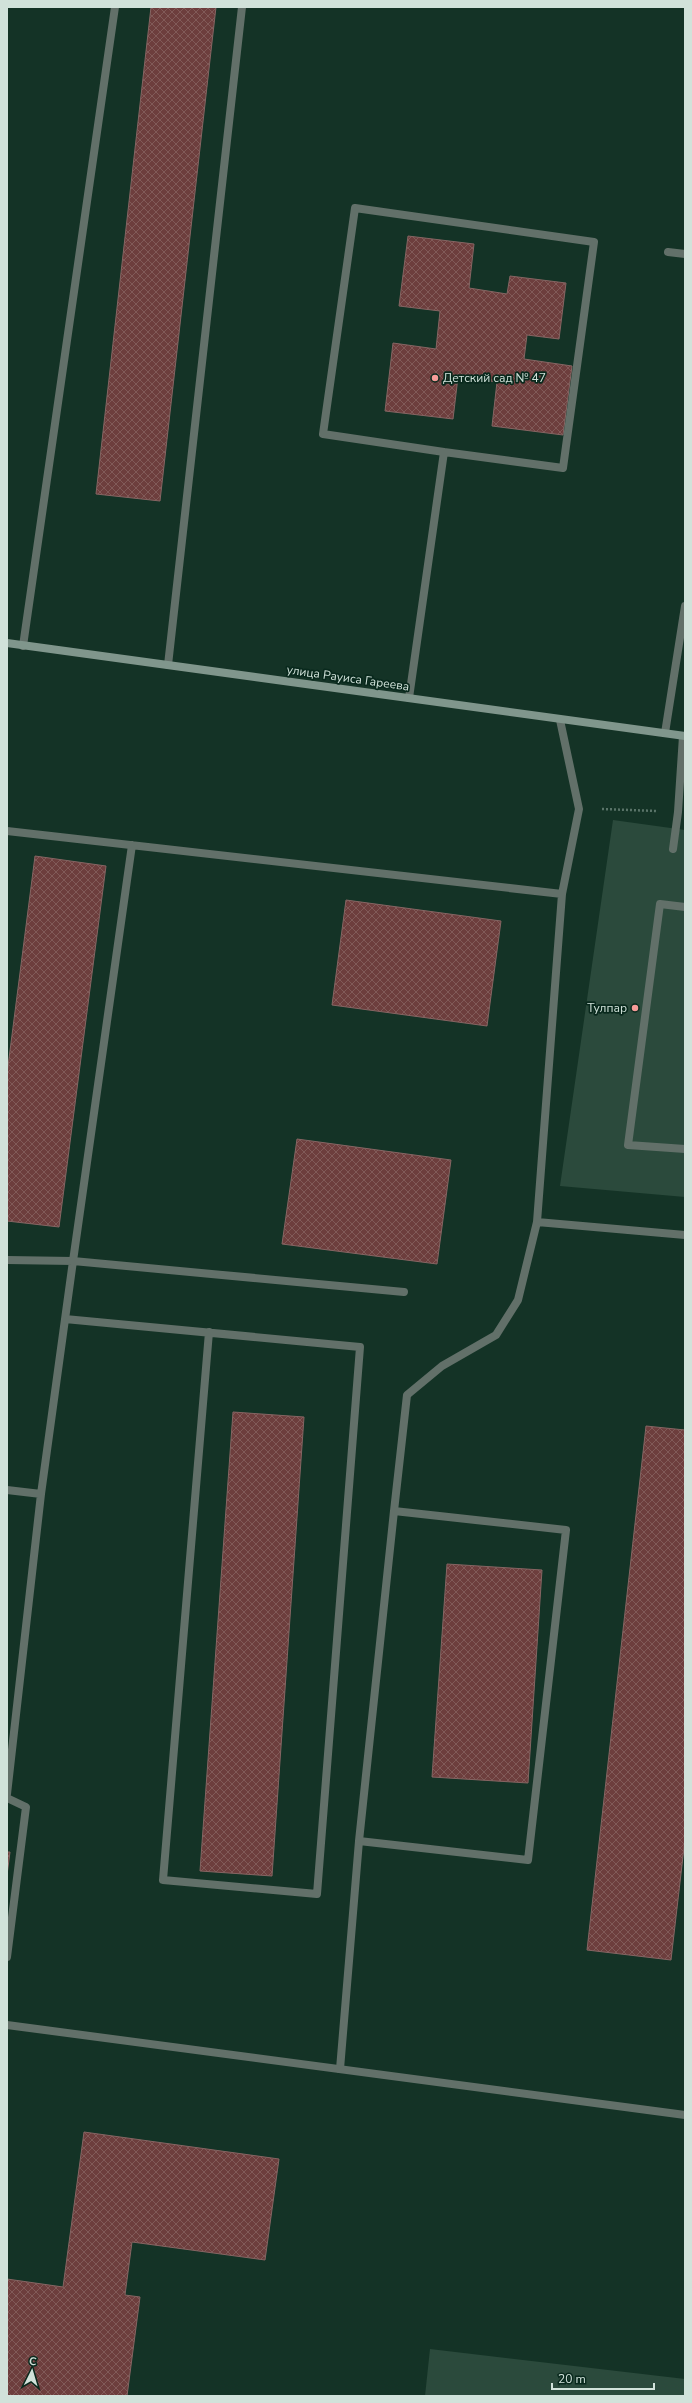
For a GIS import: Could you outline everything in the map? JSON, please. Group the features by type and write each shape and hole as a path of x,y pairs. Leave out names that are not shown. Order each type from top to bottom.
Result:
{"street":[{"path":"23,646 115,7"},
{"path":"168,665 242,7"},
{"path":"355,208 594,242 563,468 444,452 323,434 355,208"},
{"path":"668,252 685,254"},
{"path":"409,698 444,452"},
{"path":"665,733 685,606"},
{"name":"улица Рауиса Гареева","path":"7,643 684,736"},
{"path":"340,2069 358,1841 407,1395 442,1366 496,1335 518,1300 537,1222 562,894 579,809 560,720"},
{"path":"673,849 678,812 684,736"},
{"path":"7,831 562,894"},
{"path":"7,1794 42,1494 65,1319 132,845"},
{"path":"685,907 660,904 628,1145 685,1149"},
{"path":"537,1222 685,1235"},
{"path":"7,1260 73,1261 404,1292"},
{"path":"65,1319 209,1332 360,1347 317,1894 163,1880 209,1332"},
{"path":"7,1490 42,1494"},
{"path":"358,1841 528,1860 566,1530 394,1511"},
{"path":"7,1798 26,1807 7,1957"},
{"path":"7,2025 685,2115"}],"path":[{"path":"579,809 678,812"}],"green space":[{"name":"Тулпар","path":"613,820 685,830 685,1197 560,1186"},
{"path":"430,2349 685,2379 685,2396 425,2396"}],"building":[{"path":"151,7 216,7 160,501 96,494"},
{"path":"408,236 474,244 469,288 507,294 510,276 566,283 559,339 527,335 524,359 572,366 563,435 492,426 497,382 458,377 453,419 385,411 393,343 436,349 440,311 399,306"},
{"path":"35,856 106,866 59,1227 7,1221 7,1074"},
{"path":"346,900 501,921 487,1026 332,1005"},
{"path":"297,1139 451,1160 437,1264 282,1244"},
{"path":"233,1412 304,1417 272,1876 200,1871"},
{"path":"646,1426 685,1430 685,1839 671,1960 587,1950"},
{"path":"447,1564 542,1570 528,1783 432,1777"},
{"path":"7,1852 10,1852 7,1875"},
{"path":"84,2132 279,2159 265,2260 132,2242 125,2295 140,2297 127,2396 7,2396 7,2279 63,2287"}],"place":[{"name":"Детский сад № 47","path":"435,378"},
{"name":"Тулпар","path":"635,1008"}]}
